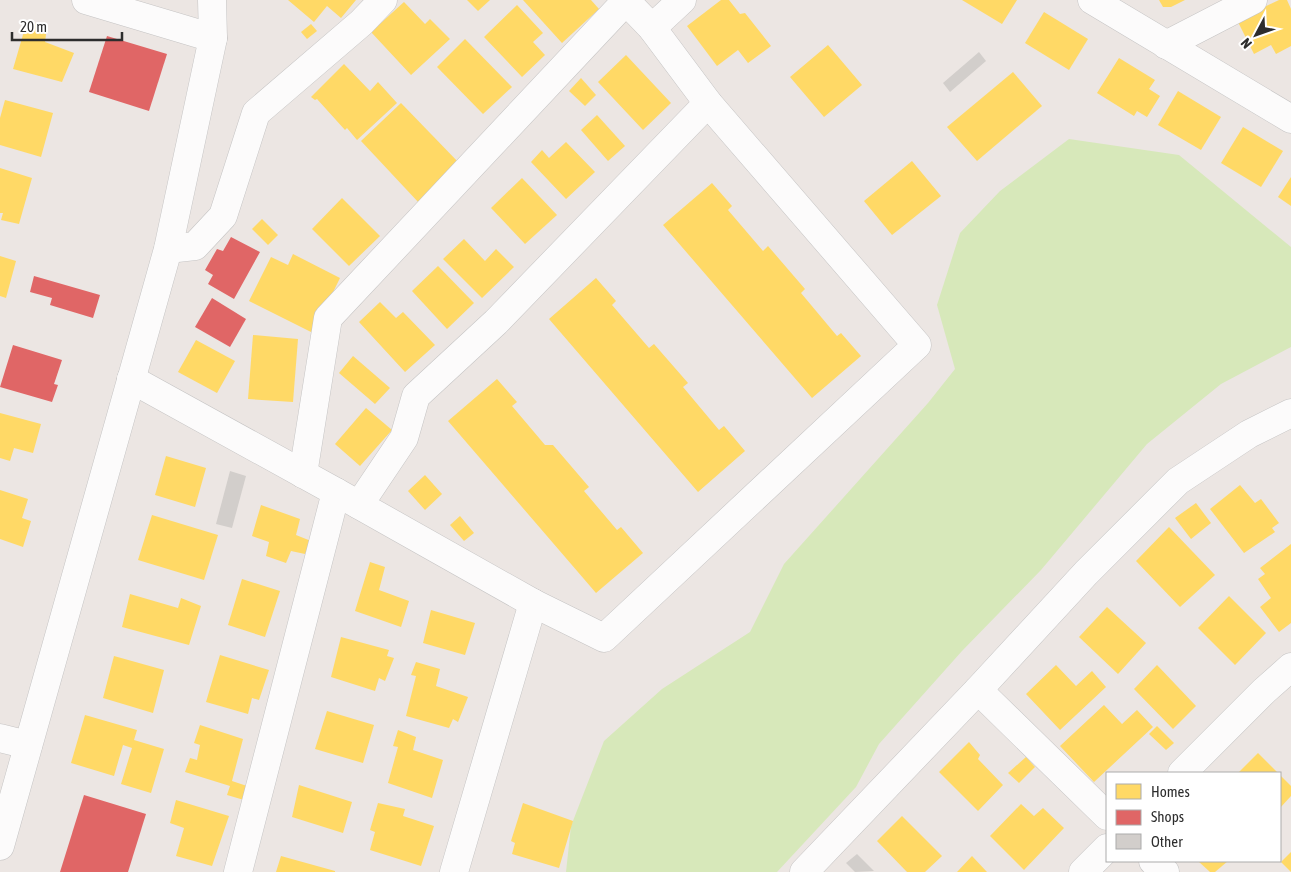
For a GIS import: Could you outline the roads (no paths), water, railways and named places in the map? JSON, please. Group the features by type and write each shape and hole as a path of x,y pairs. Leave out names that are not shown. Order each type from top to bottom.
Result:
{"street":[{"path":"86,0 213,38"},
{"path":"0,846 168,249 213,38 212,0"},
{"path":"168,249 195,246 223,216 256,113 361,23 383,0"},
{"path":"652,28 682,0"},
{"path":"1092,0 1291,119"},
{"path":"1166,45 1253,0"},
{"path":"132,379 533,603 604,638 917,345 708,103 652,28 626,1 328,318 303,474"},
{"path":"238,872 348,498 404,438 416,396 496,322 708,103"},
{"path":"804,872 978,690 1086,573 1178,481 1250,434 1291,413"},
{"path":"454,872 533,603"},
{"path":"1183,772 1264,691 1291,667"},
{"path":"978,690 1106,815"},
{"path":"0,738 28,744"},
{"path":"1083,872 1106,849"},
{"path":"1154,862 1165,872"}]}
